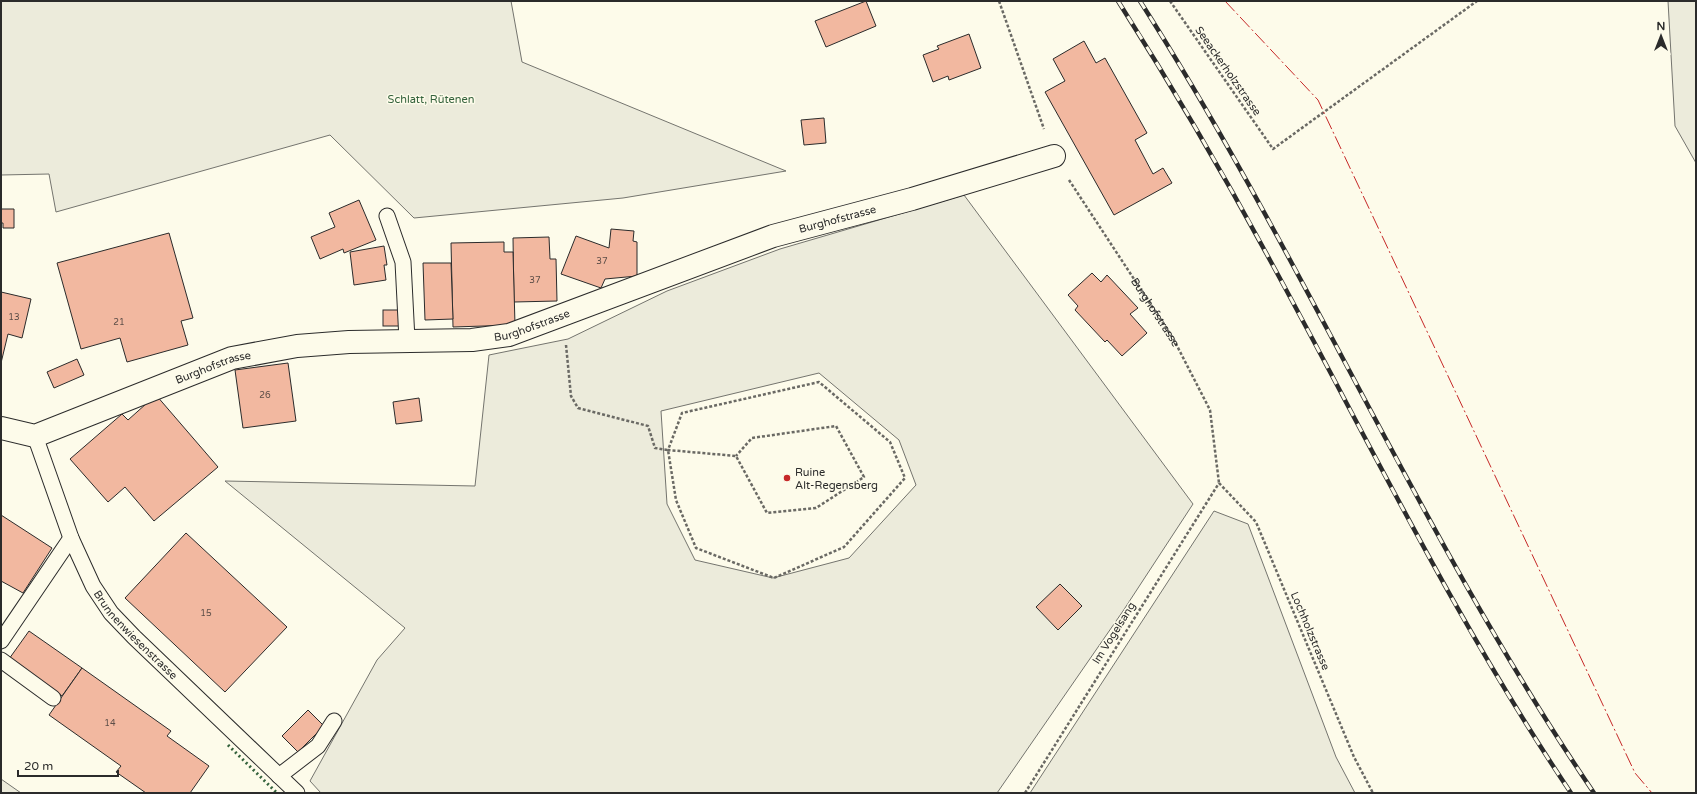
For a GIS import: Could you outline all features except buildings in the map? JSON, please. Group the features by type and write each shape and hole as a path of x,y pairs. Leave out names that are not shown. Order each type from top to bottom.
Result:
{"street":[{"name":"Burghofstrasse","path":"35,436 232,358 297,346 407,340 472,340 509,335 773,236 912,199 1054,156"},
{"path":"1,428 35,436"}],"lane":[{"path":"387,216 403,262 407,340"},
{"name":"Brunnenwiesenstrasse","path":"35,436 71,538 93,586 112,613 134,637 297,793"},
{"path":"1,641 71,538"},
{"path":"1,660 53,698"},
{"path":"279,776 318,746 334,721"}],"path":[{"name":"Burghofstrasse","path":"999,1 1054,156 1174,340 1207,403 1210,410 1219,483"},
{"name":"Seeackerholzstrasse","path":"1170,1 1273,149 1477,1"},
{"path":"565,339 571,396 578,408 648,426 655,448 736,456"},
{"path":"819,382 890,442 905,478 844,547 774,578 696,548 676,500 668,450 682,413 819,382"},
{"path":"836,426 864,477 816,508 767,513 736,456 752,438 836,426"},
{"name":"Im Vogelsang","path":"1025,793 1219,483"},
{"name":"Lochholzstrasse","path":"1219,483 1256,522 1354,757 1373,793"}],"green space":[{"name":"Schlatt, Rütenen","path":"1,1 511,1 522,62 786,171 623,198 414,218 330,135 56,212 49,174 1,175"},
{"path":"1668,1 1696,1 1696,163 1675,126"},
{"path":"964,195 1193,504 1123,611 997,793 321,793 310,781 377,660 405,628 225,481 475,486 489,355 568,339 667,291 780,249","holes":["819,373 899,440 916,485 849,558 773,578 695,560 667,504 661,411"]},
{"path":"1214,511 1248,524 1336,757 1355,793 1030,793"},
{"path":"1,779 21,793 1,793"}],"railway":[{"path":"1118,1 1197,130 1253,229 1452,598 1529,729 1571,793"},
{"path":"1140,1 1200,98 1256,198 1418,499 1474,599 1532,697 1594,793"}],"hedge":[{"path":"228,745 277,793"}],"power":[{"path":"1225,1 1318,100 1635,773 1652,793"}],"place":[{"name":"Ruine Alt-Regensberg","path":"787,478"}]}
